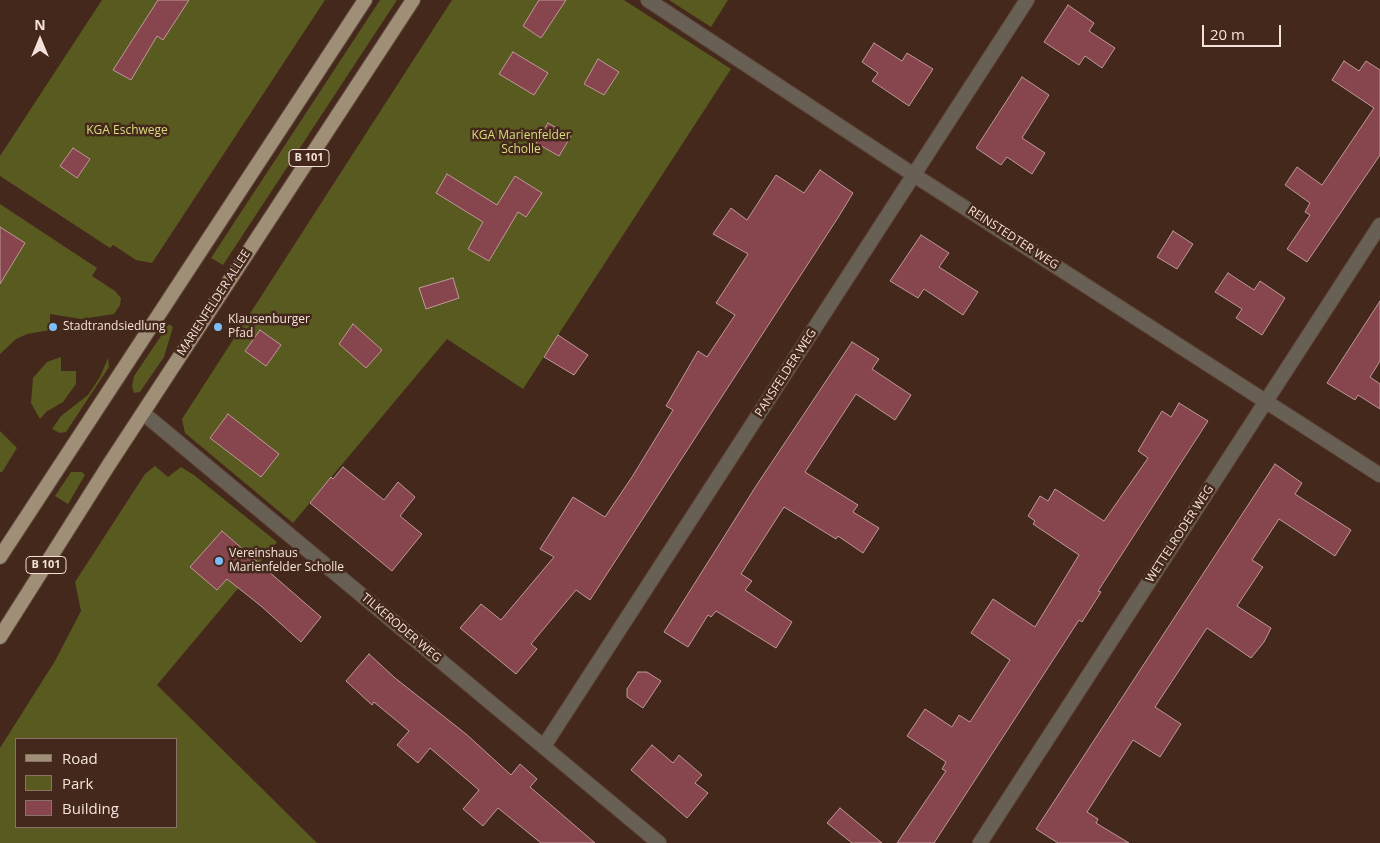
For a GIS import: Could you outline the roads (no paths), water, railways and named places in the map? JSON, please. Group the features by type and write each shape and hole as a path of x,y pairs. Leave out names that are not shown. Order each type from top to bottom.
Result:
{"main road":[{"name":"B 101","path":"0,557 365,0"},
{"name":"MARIENFELDER ALLEE","path":"0,637 143,413 413,0"}],"street":[{"name":"REINSTEDTER WEG","path":"648,0 914,175 1380,475"},
{"name":"PANSFELDER WEG","path":"544,746 1027,0"},
{"name":"WETTELRODER WEG","path":"980,843 1380,225"},
{"name":"TILKERODER WEG","path":"143,413 659,843"}],"place":[{"name":"Stadtrandsiedlung","path":"53,327"},
{"name":"Klausenburger Pfad","path":"218,327"},
{"name":"Vereinshaus Marienfelder Scholle","path":"219,561"}],"park label":[{"name":"KGA Eschwege","path":"127,131"},
{"name":"KGA Marienfelder Scholle","path":"521,143"}]}
